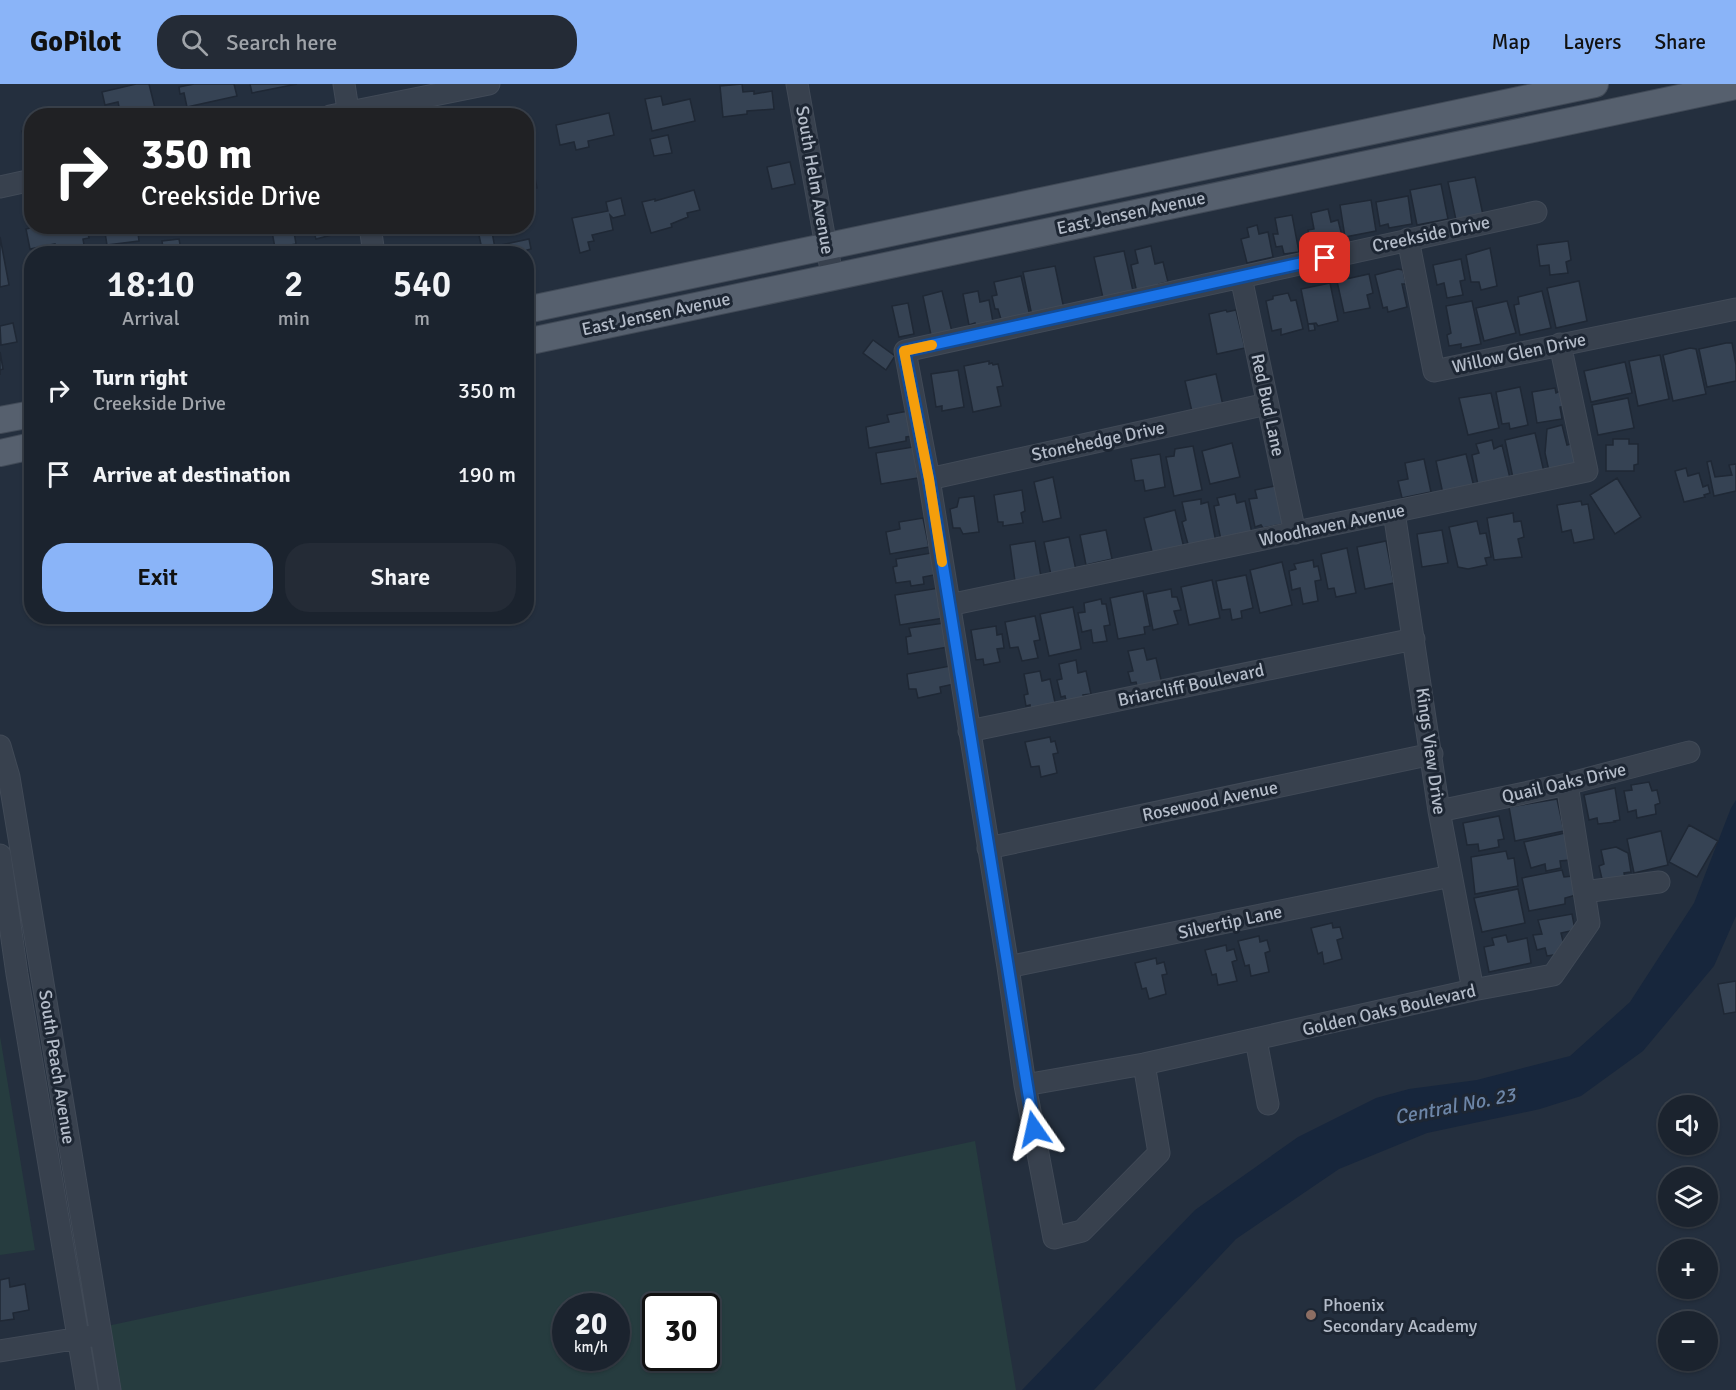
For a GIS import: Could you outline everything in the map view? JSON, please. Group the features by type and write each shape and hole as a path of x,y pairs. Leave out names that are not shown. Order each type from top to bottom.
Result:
{"main road":[{"name":"East Jensen Avenue","path":"534,308 1595,84"},
{"name":"East Jensen Avenue","path":"534,340 1735,89"},
{"path":"0,420 24,416"},
{"path":"0,453 24,448"}],"street":[{"path":"343,108 344,84"},
{"path":"372,108 489,84"},
{"name":"South Helm Avenue","path":"797,84 833,277"},
{"path":"0,187 24,182"},
{"name":"Creekside Drive","path":"929,479 904,351 1536,212"},
{"name":"Willow Glen Drive","path":"1408,239 1434,371 1736,309"},
{"name":"Red Bud Lane","path":"1241,278 1295,532"},
{"name":"Woodhaven Avenue","path":"949,605 1587,471 1560,344"},
{"name":"Stonehedge Drive","path":"929,479 1267,404"},
{"path":"929,479 1025,1085 1054,1238 1082,1232 1158,1153 1144,1064"},
{"name":"Kings View Drive","path":"1394,512 1439,811 1473,990"},
{"name":"Briarcliff Boulevard","path":"969,731 1414,639"},
{"name":"South Peach Avenue","path":"0,746 9,777 110,1390"},
{"name":"Quail Oaks Drive","path":"1439,811 1567,784 1689,752"},
{"name":"Rosewood Avenue","path":"988,848 1432,754"},
{"name":"Golden Oaks Boulevard","path":"1025,1085 1144,1064 1473,990 1553,975 1589,922 1567,784"},
{"name":"South Peach Avenue","path":"0,855 9,975 87,1390"},
{"name":"Silvertip Lane","path":"1008,967 1451,876"},
{"path":"1584,892 1659,882"},
{"path":"1256,1040 1268,1104"},
{"path":"0,1351 101,1335"}],"green space":[{"path":"0,1036 35,1250 0,1255"},
{"path":"975,1141 1016,1390 117,1390 107,1326"}],"water":[{"name":"Central No. 23","path":"1736,800 1736,916 1714,966 1643,1051 1581,1096 1540,1109 1427,1133 1339,1169 1236,1239 1094,1390 1022,1390 1195,1210 1298,1137 1376,1098 1409,1089 1477,1080 1570,1056 1630,1002 1694,903"}],"building":[{"path":"136,84 149,84 155,108 119,108 118,102 105,105 102,92"},
{"path":"194,84 234,84 237,96 187,107 184,93 180,94 179,87"},
{"path":"250,84 297,84 252,93"},
{"path":"742,84 743,92 754,91 754,94 772,91 774,109 747,111 747,114 723,117 720,86"},
{"path":"661,96 663,105 690,99 695,121 652,131 645,99"},
{"path":"609,113 614,135 588,141 589,147 576,150 574,142 560,145 556,125"},
{"path":"668,135 672,153 654,156 650,139"},
{"path":"790,162 795,184 772,189 767,167"},
{"path":"1475,177 1483,215 1456,220 1448,182"},
{"path":"1441,184 1448,219 1417,225 1410,190"},
{"path":"694,190 700,210 687,213 688,217 671,224 672,227 651,233 642,202 655,199 655,201"},
{"path":"1408,196 1412,224 1389,228 1388,224 1380,226 1376,202"},
{"path":"621,198 625,215 613,218 610,215 613,230 592,235 594,241 588,242 590,250 580,253 572,218 608,211 606,202"},
{"path":"1371,200 1376,231 1345,237 1340,205"},
{"path":"1328,209 1331,222 1338,220 1343,240 1334,242 1335,245 1318,249 1317,245 1311,247 1308,230 1314,229 1311,213"},
{"path":"1292,215 1299,252 1284,254 1282,246 1276,247 1273,234 1278,234 1275,218"},
{"path":"1257,225 1259,234 1268,232 1273,257 1247,263 1241,239 1249,237 1247,228"},
{"path":"27,234 88,234 89,238 83,239 84,246 55,246 55,244 29,246"},
{"path":"105,234 138,234 139,241 107,245"},
{"path":"272,234 294,234 296,244 275,246"},
{"path":"314,234 335,234 316,239"},
{"path":"479,234 492,234 495,246 481,246"},
{"path":"0,237 9,285 0,287"},
{"path":"179,239 180,246 163,246 162,241"},
{"path":"529,239 530,246 496,246"},
{"path":"1568,241 1571,260 1566,262 1568,273 1550,275 1549,265 1540,266 1537,245"},
{"path":"1151,246 1155,264 1163,262 1168,282 1159,284 1160,288 1137,293 1131,265 1138,263 1135,250"},
{"path":"1490,248 1497,286 1481,290 1479,282 1471,282 1466,255"},
{"path":"1124,251 1133,291 1103,298 1094,257"},
{"path":"1461,259 1465,280 1460,281 1463,295 1447,298 1444,283 1437,285 1433,265"},
{"path":"1055,266 1064,309 1032,316 1023,272"},
{"path":"1398,269 1403,270 1406,284 1402,284 1407,307 1388,312 1387,307 1383,308 1375,275"},
{"path":"1369,274 1373,293 1367,295 1370,308 1344,313 1337,281"},
{"path":"1021,276 1030,316 1002,323 992,296 997,295 994,282"},
{"path":"1579,281 1587,321 1556,328 1547,288"},
{"path":"1330,283 1338,321 1318,326 1316,323 1308,324 1301,289"},
{"path":"942,291 953,336 932,340 923,296"},
{"path":"978,291 980,302 989,300 993,322 976,328 975,323 969,325 963,294"},
{"path":"1542,291 1551,328 1520,335 1514,305 1519,304 1518,297"},
{"path":"1288,293 1291,301 1296,300 1303,329 1281,335 1281,329 1272,331 1266,301 1273,299 1273,296"},
{"path":"1472,301 1481,344 1461,348 1461,344 1449,346 1447,335 1451,333 1446,306"},
{"path":"1507,301 1516,333 1484,341 1476,308"},
{"path":"908,303 914,334 899,337 892,306"},
{"path":"1226,310 1227,312 1236,310 1245,348 1217,354 1209,314"},
{"path":"13,323 17,342 1,345 0,326"},
{"path":"1308,324 1314,324 1315,330 1309,331"},
{"path":"873,340 895,356 886,370 863,353"},
{"path":"1732,343 1736,381 1707,387 1699,349"},
{"path":"1690,348 1696,349 1706,394 1673,401 1663,355"},
{"path":"0,352 3,369 0,370"},
{"path":"1660,355 1669,399 1638,406 1629,361"},
{"path":"989,361 989,364 998,364 1003,386 997,387 1001,406 973,412 964,366"},
{"path":"1625,362 1632,393 1591,402 1584,371"},
{"path":"958,370 964,407 942,411 942,406 936,407 931,374"},
{"path":"1216,374 1224,410 1193,416 1185,381"},
{"path":"1520,387 1528,425 1510,429 1509,423 1502,424 1496,392"},
{"path":"1555,388 1556,393 1562,390 1565,406 1560,407 1562,419 1537,423 1532,392"},
{"path":"1491,393 1499,428 1468,435 1459,398"},
{"path":"1628,398 1634,428 1598,435 1592,405"},
{"path":"908,411 913,436 906,437 906,441 869,448 866,427 889,422 887,415"},
{"path":"1562,425 1567,445 1574,443 1579,464 1549,471 1545,453 1547,429"},
{"path":"1535,433 1544,472 1513,478 1505,440"},
{"path":"1613,439 1629,439 1629,444 1638,444 1638,464 1634,465 1634,471 1606,471 1606,445 1613,445"},
{"path":"1492,440 1494,449 1502,445 1510,478 1478,485 1472,455 1479,453 1476,444"},
{"path":"1232,443 1240,477 1210,484 1202,451"},
{"path":"1193,446 1202,490 1174,496 1166,457 1174,456 1175,449"},
{"path":"913,447 918,478 881,484 876,453"},
{"path":"1160,454 1165,487 1145,491 1143,480 1135,481 1131,459"},
{"path":"1466,454 1474,487 1443,494 1436,461"},
{"path":"1424,459 1431,492 1402,498 1398,481 1408,479 1405,463"},
{"path":"1711,461 1715,477 1732,475 1729,465 1736,464 1736,491 1714,496 1707,462"},
{"path":"1686,468 1688,476 1699,473 1703,487 1708,485 1710,493 1704,495 1705,497 1684,502 1675,471"},
{"path":"1053,477 1061,518 1043,522 1034,482"},
{"path":"1617,478 1641,517 1615,534 1590,495"},
{"path":"1279,485 1288,523 1263,528 1261,525 1255,527 1249,499 1257,498 1255,490"},
{"path":"1022,490 1025,511 1021,513 1023,523 1003,526 1003,522 998,522 994,495"},
{"path":"1235,494 1237,503 1245,501 1252,533 1221,540 1214,506 1219,505 1217,498"},
{"path":"974,496 979,532 963,534 960,528 953,528 950,509 957,507 959,498"},
{"path":"1201,499 1201,504 1208,502 1216,542 1189,548 1182,522 1186,520 1182,502"},
{"path":"1581,501 1582,505 1588,504 1594,539 1574,543 1571,530 1562,532 1557,505"},
{"path":"1175,510 1184,548 1153,556 1144,518"},
{"path":"1513,513 1514,522 1521,521 1524,537 1518,539 1522,557 1494,560 1487,518"},
{"path":"923,518 929,547 890,554 886,532 900,529 899,522"},
{"path":"1477,521 1480,534 1486,533 1491,557 1485,558 1487,565 1468,569 1458,567 1449,527"},
{"path":"1106,530 1112,559 1086,565 1080,535"},
{"path":"1442,530 1448,563 1422,567 1417,534"},
{"path":"1069,537 1076,570 1051,575 1044,542"},
{"path":"1035,541 1041,577 1015,581 1010,545"},
{"path":"1386,541 1394,583 1365,589 1357,547"},
{"path":"1347,548 1356,593 1336,597 1334,588 1328,589 1321,554"},
{"path":"931,553 934,575 923,577 924,584 911,586 910,581 896,583 893,567 897,566 896,559"},
{"path":"1313,560 1314,567 1318,566 1321,580 1315,581 1318,601 1303,604 1300,588 1292,590 1289,571 1296,569 1294,564"},
{"path":"1282,562 1292,605 1260,613 1250,570"},
{"path":"1246,575 1253,608 1241,611 1242,618 1232,620 1230,609 1222,610 1216,581"},
{"path":"1212,580 1220,618 1189,625 1181,587"},
{"path":"939,588 944,618 900,625 895,595"},
{"path":"1171,589 1172,597 1177,597 1181,610 1174,611 1178,624 1153,630 1146,594"},
{"path":"1143,591 1150,626 1144,627 1145,634 1118,639 1110,598"},
{"path":"1101,599 1102,604 1106,604 1110,625 1104,626 1107,641 1093,643 1091,630 1082,632 1078,613 1085,612 1084,603"},
{"path":"1073,607 1081,649 1049,656 1040,614"},
{"path":"1035,616 1040,640 1034,641 1038,658 1022,661 1018,647 1010,648 1005,622"},
{"path":"944,623 948,647 908,654 906,637 911,636 909,628"},
{"path":"996,626 997,635 1002,634 1004,648 997,649 1000,662 984,665 983,659 976,660 971,630"},
{"path":"1144,648 1147,660 1156,658 1162,684 1138,689 1136,682 1131,683 1128,672 1133,671 1128,651"},
{"path":"1076,660 1078,673 1086,671 1091,694 1083,695 1084,702 1067,705 1065,696 1061,697 1057,680 1062,679 1059,664"},
{"path":"950,666 954,684 940,687 941,693 918,698 916,689 909,689 907,674"},
{"path":"1040,671 1042,681 1050,679 1056,707 1031,712 1030,705 1026,706 1024,695 1028,694 1024,674"},
{"path":"1050,737 1051,742 1055,741 1058,753 1053,754 1057,773 1041,777 1039,766 1031,767 1025,742"},
{"path":"1649,782 1652,791 1657,790 1660,803 1655,805 1656,814 1637,818 1636,810 1628,812 1624,791 1632,790 1631,785"},
{"path":"1615,788 1620,820 1598,824 1597,818 1589,820 1584,795"},
{"path":"1557,799 1564,831 1515,841 1509,807"},
{"path":"1499,816 1504,839 1498,840 1499,847 1479,851 1478,844 1467,845 1463,823"},
{"path":"1689,825 1718,841 1697,877 1669,862"},
{"path":"1661,831 1668,865 1634,873 1627,839"},
{"path":"1565,833 1570,860 1560,861 1561,868 1546,871 1545,864 1531,868 1524,842"},
{"path":"1616,847 1628,853 1631,872 1624,873 1626,884 1602,879 1599,866 1604,864 1601,850"},
{"path":"1506,851 1508,859 1514,858 1518,886 1475,894 1471,857"},
{"path":"1562,870 1564,877 1573,876 1576,895 1565,898 1565,904 1529,911 1522,878"},
{"path":"1518,889 1525,923 1482,932 1474,898"},
{"path":"1572,914 1575,930 1561,933 1566,953 1547,956 1545,948 1537,950 1533,935 1542,934 1538,920"},
{"path":"1332,923 1333,928 1340,927 1343,938 1337,940 1342,959 1324,964 1322,952 1318,954 1311,928"},
{"path":"1506,935 1508,942 1527,938 1531,963 1489,972 1484,947 1494,945 1492,938"},
{"path":"1259,936 1260,942 1267,940 1270,951 1265,953 1269,972 1251,976 1249,965 1245,966 1238,941"},
{"path":"1226,945 1227,951 1234,949 1237,960 1232,962 1237,981 1218,985 1216,974 1212,975 1205,950"},
{"path":"1156,958 1157,964 1164,962 1167,974 1162,975 1166,994 1149,999 1146,988 1142,989 1135,963"},
{"path":"1736,981 1736,1012 1724,1014 1718,984"},
{"path":"9,1278 10,1287 25,1284 29,1310 13,1313 14,1319 0,1321 0,1280"}],"slow traffic":[{"path":"932,345 904,351 929,479 942,562"}],"place":[{"name":"Phoenix Secondary Academy","path":"1311,1315"}],"route":[{"path":"1034,1129 1025,1085 929,479 904,351 1325,258"}]}
